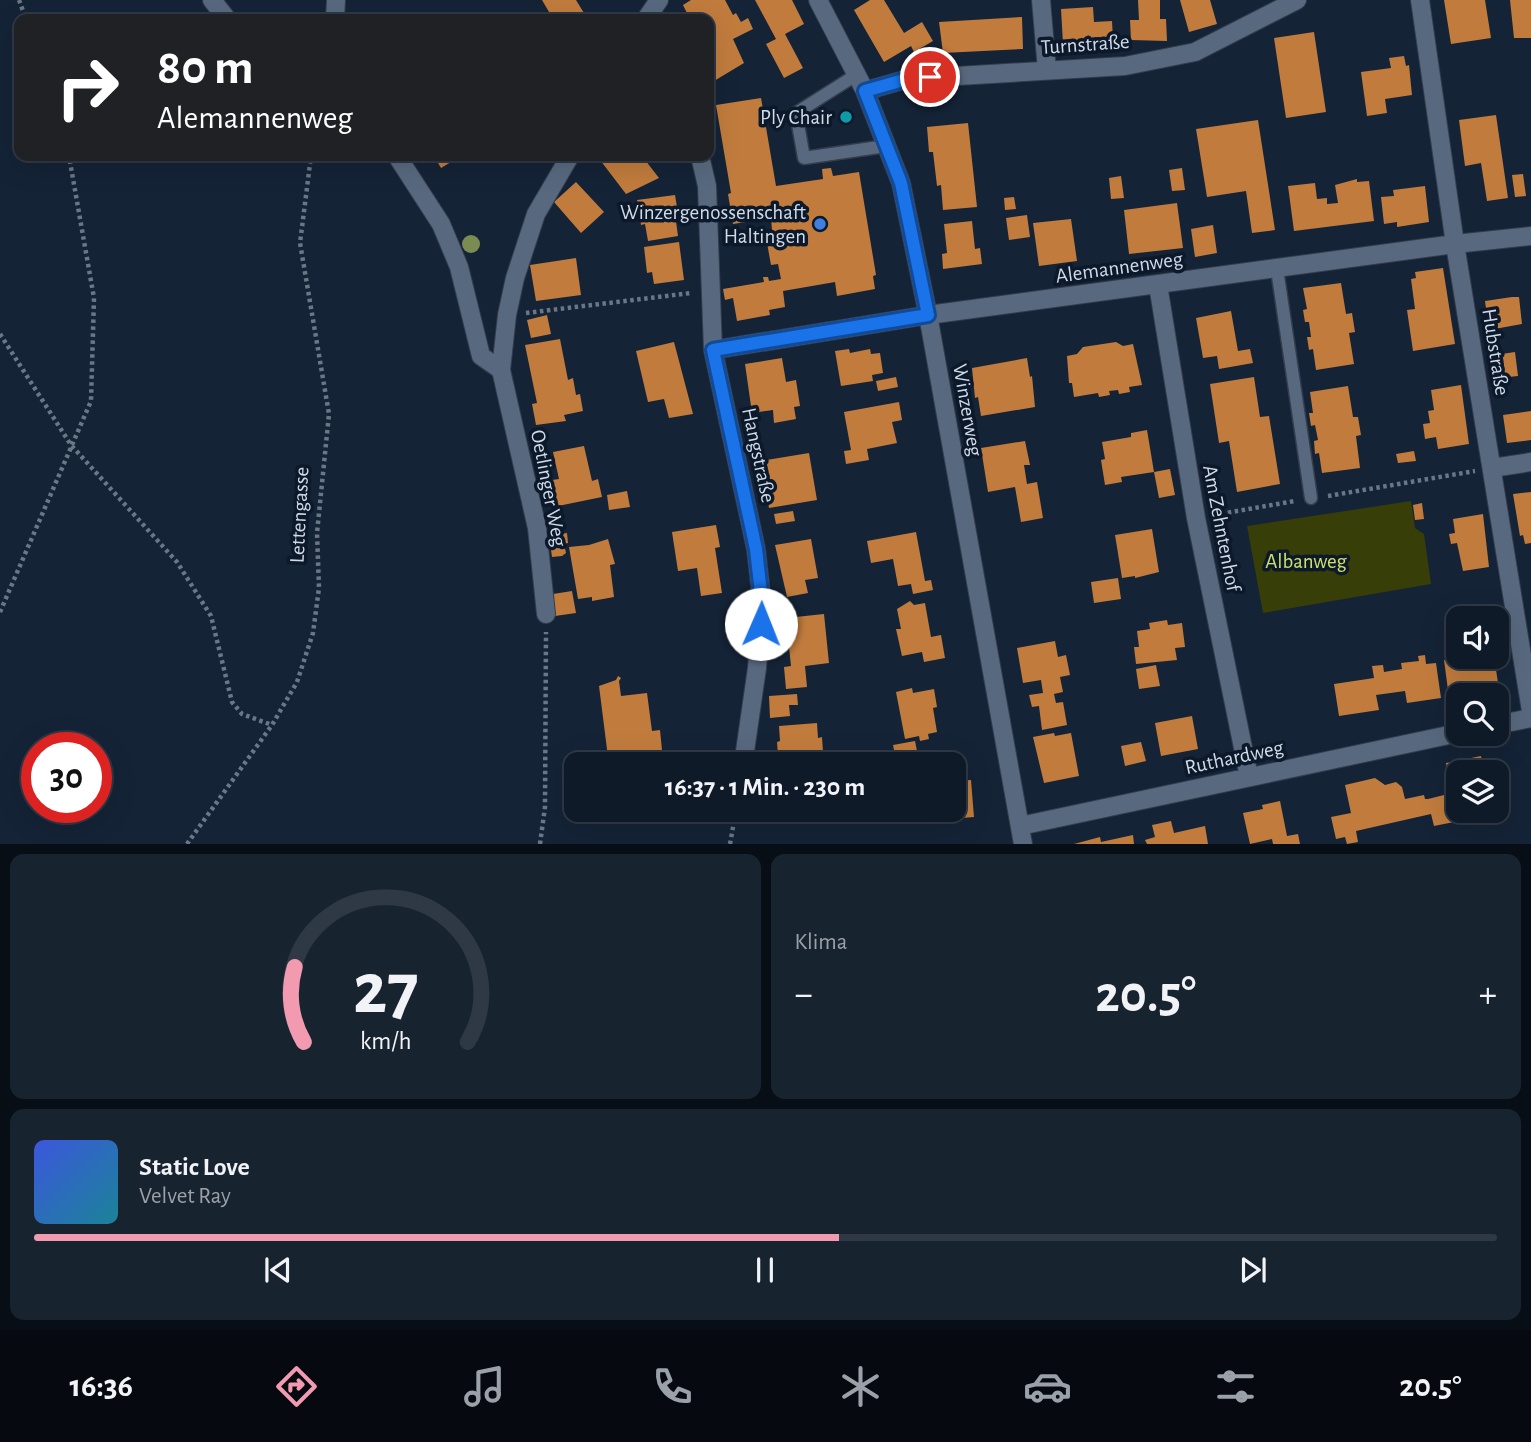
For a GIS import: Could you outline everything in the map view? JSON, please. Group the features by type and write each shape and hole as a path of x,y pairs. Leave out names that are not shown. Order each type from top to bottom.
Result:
{"street":[{"path":"212,0 223,14"},
{"name":"Winzerweg","path":"818,0 861,83 901,183 928,315 1021,835"},
{"path":"1041,0 1047,70"},
{"name":"Turnstraße","path":"861,83 1125,66 1195,52 1297,0"},
{"name":"Hubstraße","path":"1420,0 1455,244 1531,711"},
{"path":"400,161 446,234 459,267 481,356 501,370"},
{"name":"Oetlinger Weg","path":"546,614 537,528 501,370 507,315 515,278 536,214 567,161"},
{"name":"Hangstraße","path":"701,161 708,186 713,350 756,549 762,602 757,668 745,752"},
{"name":"Alemannenweg","path":"713,350 928,315 1531,236"},
{"name":"Am Zehntenhof","path":"1158,285 1196,518 1249,777"},
{"path":"1492,468 1531,462"},
{"path":"1509,722 1531,718"},
{"name":"Ruthardweg","path":"1021,835 1249,777 1446,736"}],"lane":[{"path":"861,83 796,113 804,158 886,146"},
{"path":"1277,269 1311,498"}],"path":[{"path":"0,612 91,401 94,298 70,161"},
{"name":"Lettengasse","path":"187,844 272,726 297,682 313,633 319,588 317,533 328,414 300,243 309,161"},
{"path":"507,315 711,290"},
{"path":"0,334 71,445 177,562 211,616 232,702 242,714 272,726"},
{"path":"1196,518 1492,468"},
{"path":"540,844 545,807 546,614"},
{"path":"730,844 734,822"}],"green space":[{"name":"Albanweg","path":"1411,501 1415,528 1424,534 1431,584 1263,613 1247,526"}],"building":[{"path":"542,0 576,0 585,14 546,14 549,12"},
{"path":"691,0 725,0 733,15 736,13 741,22 748,18 753,29 733,39 744,63 714,81 714,14 688,14 683,5"},
{"path":"755,0 792,0 804,24 785,34 803,68 784,78 766,44 776,39"},
{"path":"870,0 884,0 904,33 922,22 933,41 914,52 911,46 884,62 854,10"},
{"path":"1138,0 1160,0 1160,19 1166,19 1167,41 1131,40 1130,20 1139,20"},
{"path":"1180,0 1210,0 1217,24 1189,32"},
{"path":"1444,0 1485,0 1491,38 1451,44"},
{"path":"1510,0 1531,0 1531,38 1514,38"},
{"path":"1093,7 1094,22 1112,21 1113,40 1063,44 1061,9"},
{"path":"1022,17 1023,49 943,53 939,22"},
{"path":"1314,32 1326,112 1286,118 1274,38"},
{"path":"1404,56 1406,66 1409,65 1412,95 1385,99 1387,113 1367,116 1361,72 1391,68 1389,58"},
{"path":"761,98 776,186 823,179 822,169 831,168 833,176 859,172 876,275 873,276 875,289 837,296 835,282 783,291 785,307 769,310 770,315 737,321 733,298 725,300 723,289 764,282 763,277 768,277 769,281 781,279 778,264 771,265 765,232 772,230 771,218 733,224 728,194 731,193 716,105"},
{"path":"1496,115 1508,198 1487,201 1481,163 1465,166 1459,120"},
{"path":"1258,120 1275,230 1252,233 1246,191 1207,197 1196,129"},
{"path":"968,123 977,207 943,210 941,185 937,186 933,152 929,152 927,127"},
{"path":"437,161 453,161 441,168"},
{"path":"601,161 646,161 659,178 626,194"},
{"path":"1182,168 1185,190 1172,191 1169,170"},
{"path":"1523,174 1526,196 1515,197 1512,175"},
{"path":"1121,176 1124,198 1111,199 1109,178"},
{"path":"1357,179 1357,182 1369,181 1374,221 1294,231 1288,186 1315,183 1317,199 1327,198 1327,204 1338,203 1335,185"},
{"path":"576,182 604,212 581,233 554,202"},
{"path":"1425,186 1429,222 1397,227 1397,222 1384,224 1381,197 1394,196 1393,190"},
{"path":"675,195 678,236 648,241 645,224 641,225 637,200"},
{"path":"1014,197 1016,209 1005,210 1004,198"},
{"path":"1177,203 1183,248 1129,254 1124,210"},
{"path":"1027,215 1030,237 1009,240 1006,218"},
{"path":"1071,219 1077,261 1039,266 1033,223"},
{"path":"972,221 975,249 980,248 982,264 943,269 942,254 947,253 944,224"},
{"path":"1213,225 1217,253 1195,257 1191,229"},
{"path":"679,242 684,280 654,284 652,272 647,273 644,247"},
{"path":"576,258 581,295 536,301 530,265"},
{"path":"1443,268 1455,344 1413,351 1407,310 1415,309 1411,279 1416,278 1415,272"},
{"path":"1341,283 1346,314 1352,313 1355,332 1349,333 1354,364 1316,370 1313,349 1309,350 1307,337 1311,337 1309,322 1305,322 1303,310 1307,309 1303,288"},
{"path":"1519,297 1522,324 1489,330 1485,301"},
{"path":"1231,311 1238,351 1250,349 1253,363 1219,369 1217,356 1203,358 1196,318"},
{"path":"547,315 551,334 531,338 527,320"},
{"path":"560,339 568,380 573,378 583,411 564,415 566,421 536,425 532,404 537,403 525,345"},
{"path":"674,342 693,414 669,418 664,399 648,402 636,351"},
{"path":"1116,342 1123,346 1133,344 1142,385 1129,387 1130,392 1119,394 1118,390 1109,391 1110,395 1099,397 1098,393 1074,397 1072,383 1069,383 1067,356 1077,354 1083,347"},
{"path":"849,349 850,353 870,349 871,354 880,353 883,373 872,375 873,381 841,386 835,351"},
{"path":"1515,352 1518,376 1499,378 1495,355"},
{"path":"782,358 786,382 796,380 800,406 794,407 796,419 774,423 773,410 752,413 745,364"},
{"path":"1027,358 1035,407 981,416 978,397 975,398 972,368"},
{"path":"896,377 898,387 878,391 876,381"},
{"path":"1254,377 1260,417 1269,416 1280,484 1237,492 1229,441 1219,443 1210,384"},
{"path":"1461,385 1469,444 1438,449 1436,437 1425,439 1423,424 1430,423 1428,411 1434,410 1431,390"},
{"path":"1348,386 1353,417 1358,417 1361,435 1356,436 1360,468 1322,473 1319,453 1315,454 1314,441 1318,440 1315,425 1311,426 1309,413 1313,413 1310,392"},
{"path":"899,402 902,420 892,422 897,443 867,449 869,460 846,464 844,451 851,450 844,412"},
{"path":"1531,411 1531,440 1507,443 1503,415"},
{"path":"1147,430 1154,472 1121,477 1122,482 1105,485 1101,460 1105,459 1102,442 1131,437 1131,433"},
{"path":"1025,441 1030,465 1024,465 1027,484 1037,482 1043,518 1021,522 1015,487 988,492 981,448"},
{"path":"584,446 592,481 598,479 602,497 558,506 552,480 559,479 553,452"},
{"path":"1414,451 1416,461 1398,463 1396,454"},
{"path":"809,453 817,500 769,508 761,461"},
{"path":"1170,469 1175,495 1159,498 1154,472"},
{"path":"627,491 630,507 609,510 607,495"},
{"path":"1531,492 1531,543 1525,544 1523,535 1520,536 1513,494"},
{"path":"1422,503 1424,519 1415,520 1413,505"},
{"path":"793,511 795,521 776,524 774,514"},
{"path":"1483,514 1489,567 1463,571 1457,543 1451,544 1449,534 1455,533 1453,519"},
{"path":"716,525 720,547 715,548 722,593 701,596 697,568 678,571 672,532"},
{"path":"1152,529 1159,572 1122,578 1115,535"},
{"path":"916,532 925,581 931,580 933,590 913,594 911,584 898,586 893,559 871,563 867,541"},
{"path":"567,533 568,543 564,544 566,553 552,557 549,536"},
{"path":"608,539 615,564 610,565 614,597 592,601 592,597 578,599 569,547"},
{"path":"811,539 818,578 805,580 808,593 787,597 775,545"},
{"path":"1118,578 1121,599 1094,603 1091,582"},
{"path":"572,591 576,613 555,616 553,594"},
{"path":"910,601 914,605 925,603 931,637 941,635 945,658 924,662 922,652 902,656 896,629 901,629 897,609"},
{"path":"824,614 829,663 805,666 807,687 786,689 784,667 791,666 786,618"},
{"path":"1167,620 1168,625 1182,623 1185,647 1175,648 1177,660 1136,664 1134,647 1139,647 1137,631 1150,629 1149,623"},
{"path":"1055,641 1058,657 1066,655 1070,675 1060,677 1063,692 1054,694 1056,703 1063,702 1067,725 1042,730 1039,706 1032,707 1029,695 1043,693 1041,680 1023,683 1017,648"},
{"path":"1425,655 1426,664 1436,663 1441,698 1407,703 1405,691 1376,695 1379,710 1339,716 1334,684 1374,678 1372,666 1383,665 1384,672 1402,669 1401,663 1419,661 1418,656"},
{"path":"1444,660 1446,669 1496,669 1498,683 1447,683"},
{"path":"1156,665 1160,686 1139,689 1136,669"},
{"path":"618,676 621,678 621,696 647,693 652,731 660,730 662,752 607,752 599,686 616,680"},
{"path":"912,688 913,693 934,689 937,707 933,708 937,732 928,734 929,739 920,741 919,736 905,739 896,692"},
{"path":"797,694 798,705 789,705 790,716 770,718 769,696"},
{"path":"1192,716 1198,749 1161,756 1155,723"},
{"path":"817,723 823,752 778,752 779,726"},
{"path":"1054,733 1055,736 1071,733 1079,776 1044,783 1033,737"},
{"path":"915,741 917,752 894,752 893,745"},
{"path":"1141,742 1146,761 1125,766 1121,746"},
{"path":"1481,756 1482,760 1461,760"},
{"path":"1375,778 1385,785 1396,782 1402,787 1405,799 1424,795 1425,799 1446,794 1446,823 1449,823 1434,826 1431,814 1356,831 1358,842 1347,844 1345,837 1336,839 1331,817 1351,813 1345,785"},
{"path":"966,780 971,780 974,817 966,818"},
{"path":"1280,801 1287,836 1298,834 1300,844 1273,844 1272,839 1250,844 1243,813 1263,809 1262,805"},
{"path":"1171,821 1174,833 1205,826 1208,844 1147,844 1145,840 1155,837 1152,825"},
{"path":"1133,835 1134,844 1074,844 1100,837 1101,842"}],"place":[{"name":"Ply Chair","path":"846,117"},
{"name":"Winzergenossenschaft Haltingen","path":"820,224"}],"route":[{"path":"761,624 762,602 756,549 713,350 928,315 901,183 865,91 907,79 930,77"}]}
